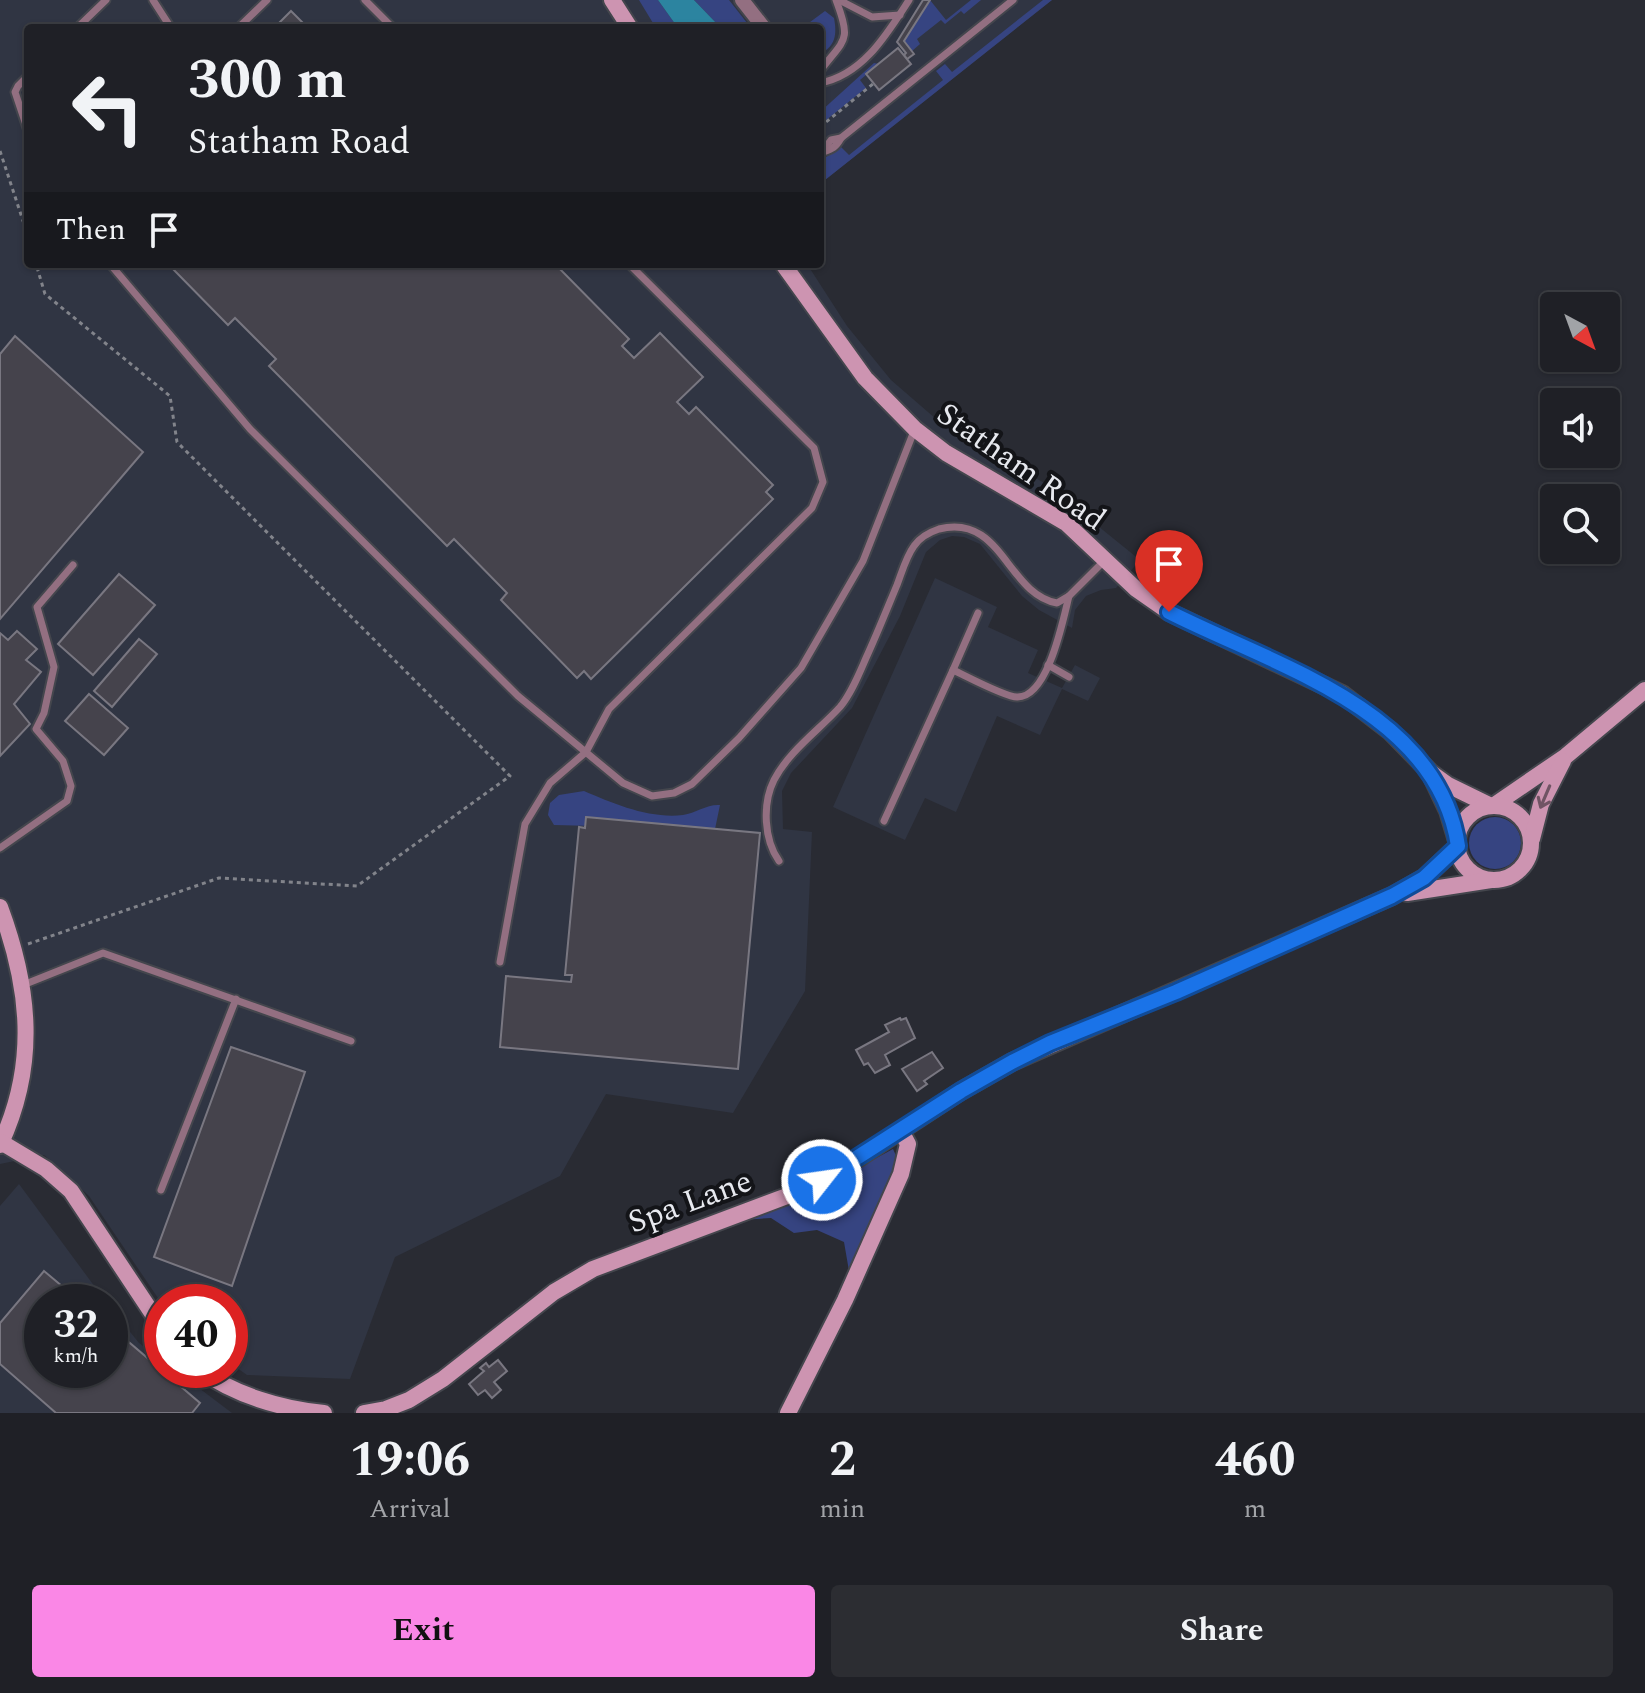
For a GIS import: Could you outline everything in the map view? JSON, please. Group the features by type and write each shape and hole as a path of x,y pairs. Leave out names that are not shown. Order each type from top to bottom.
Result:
{"street":[{"path":"612,0 627,24"},
{"path":"742,0 761,24"},
{"name":"Statham Road","path":"786,268 865,378 915,429 946,453 1066,523 1136,589 1169,612 1342,694 1390,731 1430,772 1448,785 1492,806"},
{"path":"1566,756 1541,804 1530,853 1516,873 1493,880 1473,873 1465,865 1458,844 1459,831 1471,814 1492,806 1566,756 1641,698"},
{"name":"Statham Road","path":"1430,772 1448,811 1458,844"},
{"path":"1492,806 1505,807 1523,820 1531,841"},
{"name":"Spa Lane","path":"364,1413 409,1400 443,1379 554,1292 593,1269 787,1196 835,1173 987,1075 1050,1043 1176,992 1392,896 1424,878 1458,844"},
{"name":"Spa Lane","path":"1392,896 1493,880"},
{"path":"0,907 15,949 26,1012 25,1065 10,1122 1,1143 46,1169 71,1191 144,1301"},
{"path":"788,1413 845,1300 901,1174 908,1144 901,1131"},
{"path":"232,1388 260,1400 324,1413"}],"lane":[{"path":"81,24 106,0"},
{"path":"153,0 168,24"},
{"path":"242,24 267,0"},
{"path":"365,0 389,24"},
{"path":"838,0 872,17 900,15"},
{"path":"824,66 844,43 845,24 838,0"},
{"path":"824,82 836,80 869,56 909,0"},
{"path":"824,152 836,147 841,138 1013,0"},
{"path":"24,80 15,92 24,119"},
{"path":"113,268 250,429 518,696 623,783 652,796 674,793 692,784 739,738 801,668 863,561 915,429"},
{"path":"500,962 525,824 550,783 586,752 609,709 812,508 823,482 814,448 633,268"},
{"path":"779,861 769,845 768,836 768,798 774,780 790,758 843,703 867,657 909,556 924,536 951,527 978,533 996,546 1026,585 1043,599 1057,603 1069,596 1105,560"},
{"path":"0,848 67,801 71,786 63,761 36,729 44,713 54,667 37,607 73,565"},
{"path":"953,670 1015,697 1029,695 1036,689 1055,651 1069,596"},
{"path":"884,821 978,613"},
{"path":"1048,665 1069,677"},
{"path":"22,986 103,953 351,1041"},
{"path":"161,1190 236,999"}],"path":[{"path":"824,124 874,83"},
{"path":"0,151 24,224"},
{"path":"15,949 219,878 357,886 510,776 177,442 170,396 45,294 37,268"}],"shaded area":[{"path":"0,0 1052,0 824,181 824,24 24,24 24,268 810,268 847,326 891,380 943,425 1046,484 1140,560 1116,588 1086,596 1075,610 1072,628 1039,610 1022,596 980,544 952,536 940,540 926,552 900,616 852,708 791,773 782,791 783,829 812,832 805,991 733,1113 606,1094 560,1176 395,1257 350,1379 248,1375 248,1284 148,1284 89,1196 44,1155 0,1164"},
{"path":"639,0 658,0 675,24 654,24"},
{"path":"658,0 694,0 717,24 675,24"},
{"path":"694,0 729,0 748,24 717,24"},
{"path":"930,0 946,20 971,0 981,0 945,24 941,20 917,39 920,44 912,51 904,41"},
{"path":"1043,0 1052,0 824,181 824,158 841,147 849,155 943,80 936,71 945,64 952,72"},
{"path":"825,11 834,18 835,34 824,51 824,24 807,24"},
{"path":"874,63 879,64 860,80 866,88 824,122 824,108"},
{"path":"935,578 997,607 988,627 1038,650 1028,673 1062,688 1075,665 1100,678 1088,701 1062,689 1040,735 997,716 956,812 925,798 905,840 833,807"},
{"path":"584,791 658,815 683,815 720,805 715,829 554,825 548,815 550,803 559,795"},
{"path":"1495,817 1513,825 1521,843 1513,861 1495,869 1477,861 1469,843 1477,825"},
{"path":"893,1149 897,1158 897,1173 849,1271 844,1242 817,1230 794,1233 771,1218 742,1220 817,1190"},
{"path":"19,1184 93,1284 24,1284 24,1388 128,1388 128,1329 144,1347 144,1388 199,1388 232,1413 0,1413 0,1206"}],"building":[{"path":"923,0 930,0 904,41 914,54 907,59 897,42"},
{"path":"291,11 304,24 278,24"},
{"path":"898,48 911,64 879,90 866,74"},
{"path":"172,268 559,268 629,339 622,346 634,358 660,333 703,377 677,402 689,414 696,407 773,485 766,492 773,499 591,679 584,671 577,678 501,600 507,593 454,539 447,546 269,366 276,359 235,318 228,325"},
{"path":"15,336 143,452 0,619 0,354"},
{"path":"119,574 155,605 93,675 58,644"},
{"path":"17,631 37,649 26,660 41,672 14,704 30,724 0,756 0,633 8,640"},
{"path":"139,639 157,654 112,707 94,691"},
{"path":"89,694 128,728 104,755 65,721"},
{"path":"586,817 760,833 738,1069 500,1047 506,976 571,982 572,975 565,975 579,827 585,828"},
{"path":"906,1018 915,1038 885,1055 890,1065 875,1073 868,1063 864,1065 856,1050 889,1032 885,1025"},
{"path":"231,1047 305,1072 233,1284 154,1257"},
{"path":"932,1052 943,1068 924,1081 927,1084 917,1091 902,1069"},
{"path":"44,1271 60,1284 33,1284"},
{"path":"24,1295 24,1385 0,1364 0,1323"},
{"path":"128,1341 144,1355 144,1388 182,1388 200,1403 192,1413 56,1413 27,1388 128,1388"},
{"path":"498,1360 507,1371 494,1382 501,1390 492,1398 485,1390 478,1395 469,1384 484,1371 480,1368 486,1363 489,1367"}],"route":[{"path":"822,1180 987,1075 1050,1043 1176,992 1392,896 1424,878 1458,846 1448,811 1430,772 1367,712 1318,680 1169,612"}]}
